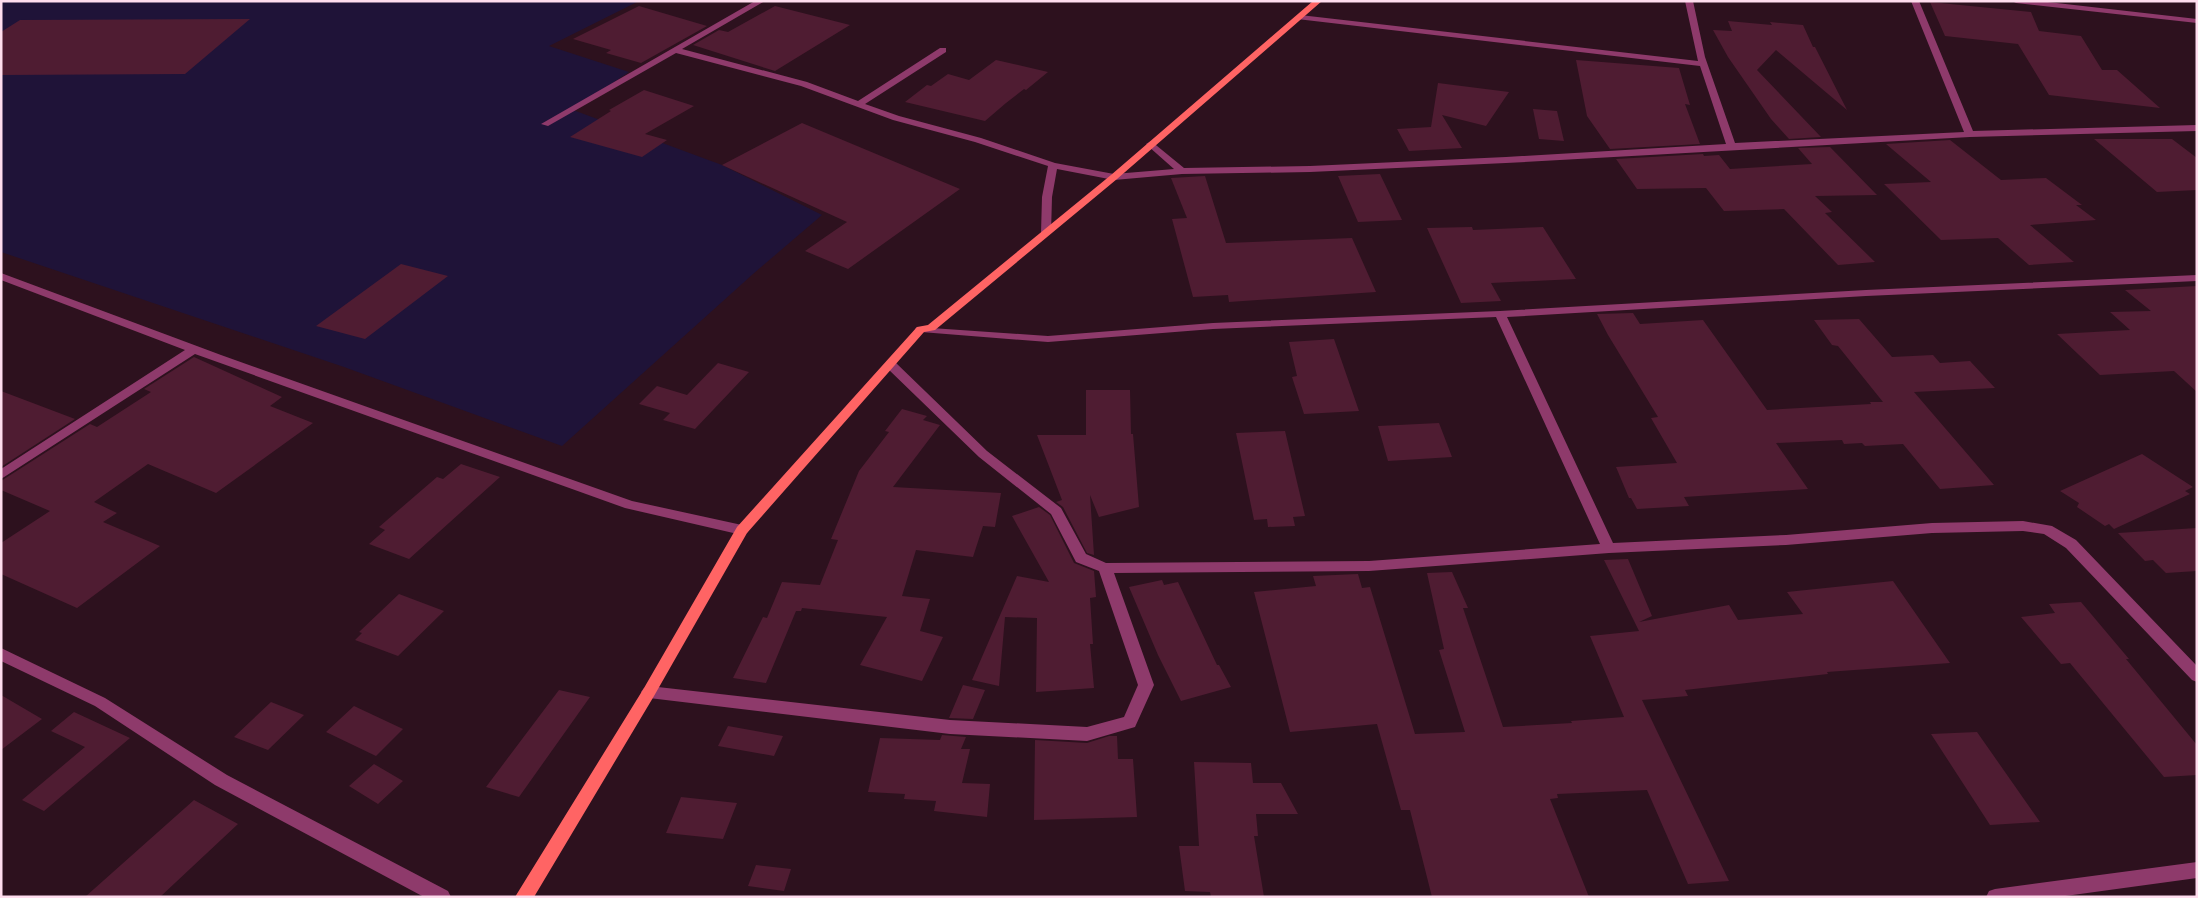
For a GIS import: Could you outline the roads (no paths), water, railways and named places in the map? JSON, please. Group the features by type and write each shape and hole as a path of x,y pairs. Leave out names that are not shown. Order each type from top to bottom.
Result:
{"main road":[{"path":"524,897 649,692 742,530 891,365 921,329 931,328 1114,177 1318,1"}],"street":[{"path":"545,124 761,1"},
{"path":"1689,1 1692,26 1702,64 1731,146"},
{"path":"1915,1 1970,134"},
{"path":"2016,1 2197,21"},
{"path":"1300,17 1702,64"},
{"path":"675,50 804,84 896,118 978,140 1053,164 1114,177 1182,171 1310,169 1506,160 1970,134 2197,128"},
{"path":"859,104 943,50"},
{"path":"1151,144 1182,171"},
{"path":"1046,233 1047,197 1053,164"},
{"path":"1,276 194,348 630,505 742,530"},
{"path":"921,329 1048,339 1213,326 1500,314 1866,293 2197,278"},
{"path":"1500,314 1608,548"},
{"path":"1,475 194,348"},
{"path":"891,365 983,454 1056,511 1081,558 1105,568 1368,566 1608,548 1786,540 1932,528 2023,526 2047,529 2071,544 2197,676"},
{"path":"649,692 950,727 1087,734 1130,722 1146,685 1105,568"},
{"path":"1,654 100,702 221,780 442,897"},
{"path":"1995,897 2197,870"}]}
